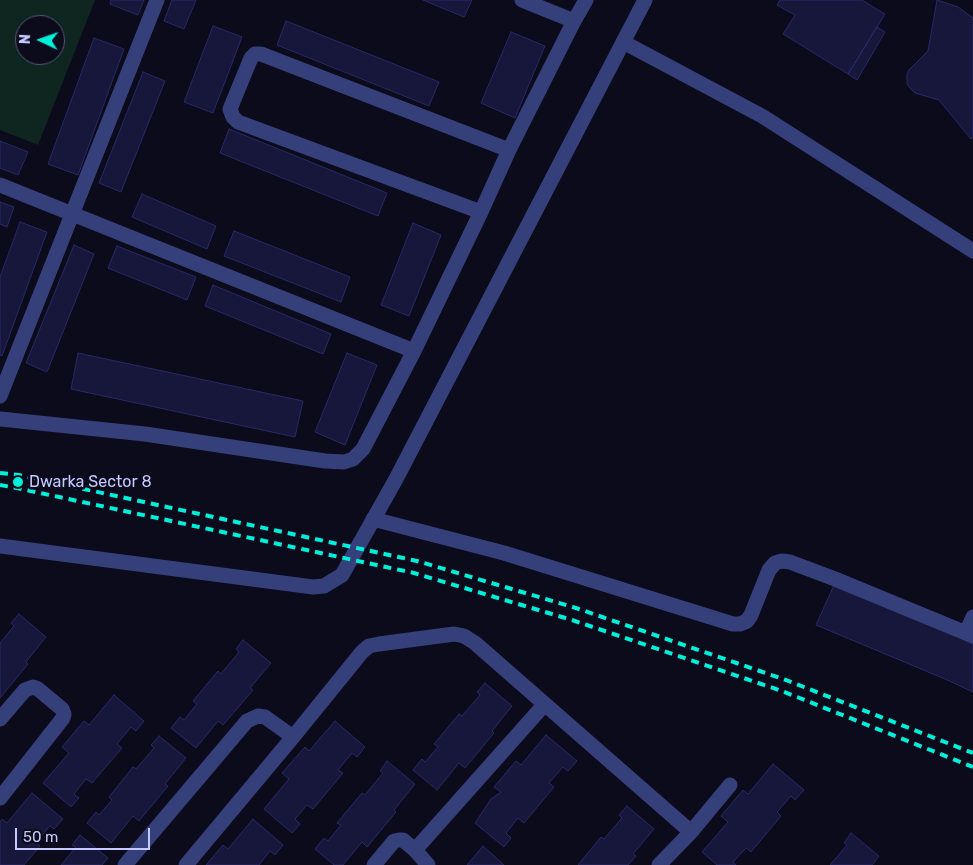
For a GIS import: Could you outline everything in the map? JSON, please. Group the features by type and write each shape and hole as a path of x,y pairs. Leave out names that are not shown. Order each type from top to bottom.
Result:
{"street":[{"path":"0,396 158,0"},
{"path":"522,0 574,21"},
{"path":"0,419 145,434 325,461 344,462 353,459 363,449 414,350 510,150 586,0"},
{"path":"0,546 313,587 324,586 342,575 396,478 645,0"},
{"path":"623,42 762,116 973,251"},
{"path":"481,212 238,122 233,117 230,109 251,58 255,54 261,54 510,150"},
{"path":"0,185 414,350"},
{"path":"372,519 504,553 733,624 747,621 769,570 775,563 782,561 790,562 836,579 969,634 973,618"},
{"path":"186,865 362,652 369,646 379,644 454,634 464,636 475,643 691,832"},
{"path":"0,719 25,690 33,687 62,709 64,714 63,718 0,798"},
{"path":"415,850 544,705"},
{"path":"125,865 247,721 258,716 264,717 293,737"},
{"path":"659,865 691,832 730,785"},
{"path":"374,865 394,842 399,840 404,840 428,865"}],"green space":[{"path":"0,0 95,0 38,145 0,130"}],"building":[{"path":"111,0 144,0 138,15 110,4"},
{"path":"172,0 196,0 184,29 164,21"},
{"path":"423,0 472,0 464,17"},
{"path":"780,0 862,0 885,14 848,74 783,34 795,15 777,5"},
{"path":"937,0 958,7 973,18 973,137 971,139 939,100 915,93 907,83 909,70 928,51"},
{"path":"286,21 439,82 429,106 277,45"},
{"path":"213,26 242,37 213,113 184,102"},
{"path":"877,27 885,32 857,80 848,74"},
{"path":"511,32 545,46 515,118 481,103"},
{"path":"94,38 124,49 78,175 48,164"},
{"path":"143,72 165,81 121,192 99,183"},
{"path":"229,129 387,193 378,216 220,153"},
{"path":"0,141 28,152 18,175 0,168"},
{"path":"142,194 216,226 207,249 132,217"},
{"path":"0,202 14,207 7,227 0,224"},
{"path":"20,222 47,232 2,356 0,355 0,277"},
{"path":"413,223 441,235 409,316 381,305"},
{"path":"234,231 350,277 341,302 224,256"},
{"path":"74,245 94,254 47,372 26,363"},
{"path":"117,246 196,277 187,300 108,268"},
{"path":"213,285 331,334 323,354 205,306"},
{"path":"78,353 303,401 295,437 71,389"},
{"path":"347,353 377,365 345,445 315,432"},
{"path":"834,585 973,641 973,692 816,625"},
{"path":"19,614 46,637 26,662 28,664 0,698 0,643 14,626 11,623"},
{"path":"243,640 271,663 250,688 253,690 223,725 218,721 196,748 171,728 180,717 184,720 197,704 193,701 218,671 221,674 239,652 236,649"},
{"path":"485,683 512,706 492,731 494,733 465,768 459,763 437,790 413,770 422,759 425,762 438,747 434,744 459,714 462,716 480,695 477,692"},
{"path":"114,695 144,721 136,731 131,727 117,744 122,748 92,783 86,779 74,794 79,798 71,807 43,783 69,753 62,747 84,721 89,725"},
{"path":"335,721 365,747 357,757 352,753 338,770 343,773 313,809 307,805 295,819 300,824 292,833 264,809 289,779 282,773 305,747 309,751"},
{"path":"546,735 577,761 568,771 563,767 549,783 554,787 524,823 518,818 506,833 511,838 504,847 475,823 491,799 501,792 494,787 516,761 521,765"},
{"path":"159,736 186,758 165,784 168,786 139,821 133,816 111,843 87,823 96,812 99,815 112,800 109,797 133,767 136,769 154,748 151,745"},
{"path":"387,761 415,784 394,810 396,812 367,847 362,842 343,865 334,865 315,849 324,838 328,841 341,825 337,823 362,793 365,795 383,773 380,771"},
{"path":"773,764 804,790 795,800 791,796 777,812 781,816 751,852 746,848 733,862 736,865 717,865 702,852 728,822 721,816 743,790 748,794"},
{"path":"32,793 63,819 54,829 50,826 36,842 40,846 24,865 0,865 0,822 2,819 7,823"},
{"path":"627,806 654,829 633,854 636,856 628,865 578,865 601,837 604,839 622,818 619,815"},
{"path":"253,819 283,845 275,855 270,851 259,865 206,865 223,845 228,849"},
{"path":"851,833 879,856 872,865 830,865 847,845 844,843"},
{"path":"80,835 108,858 102,865 61,865 76,847 72,845"},
{"path":"483,846 504,865 467,865"}],"railway":[{"path":"0,473 19,475 417,561 576,608 786,680 973,753"},
{"path":"0,485 414,573 572,620 782,691 973,767"}],"place":[{"name":"Dwarka Sector 8","path":"18,482"}]}
